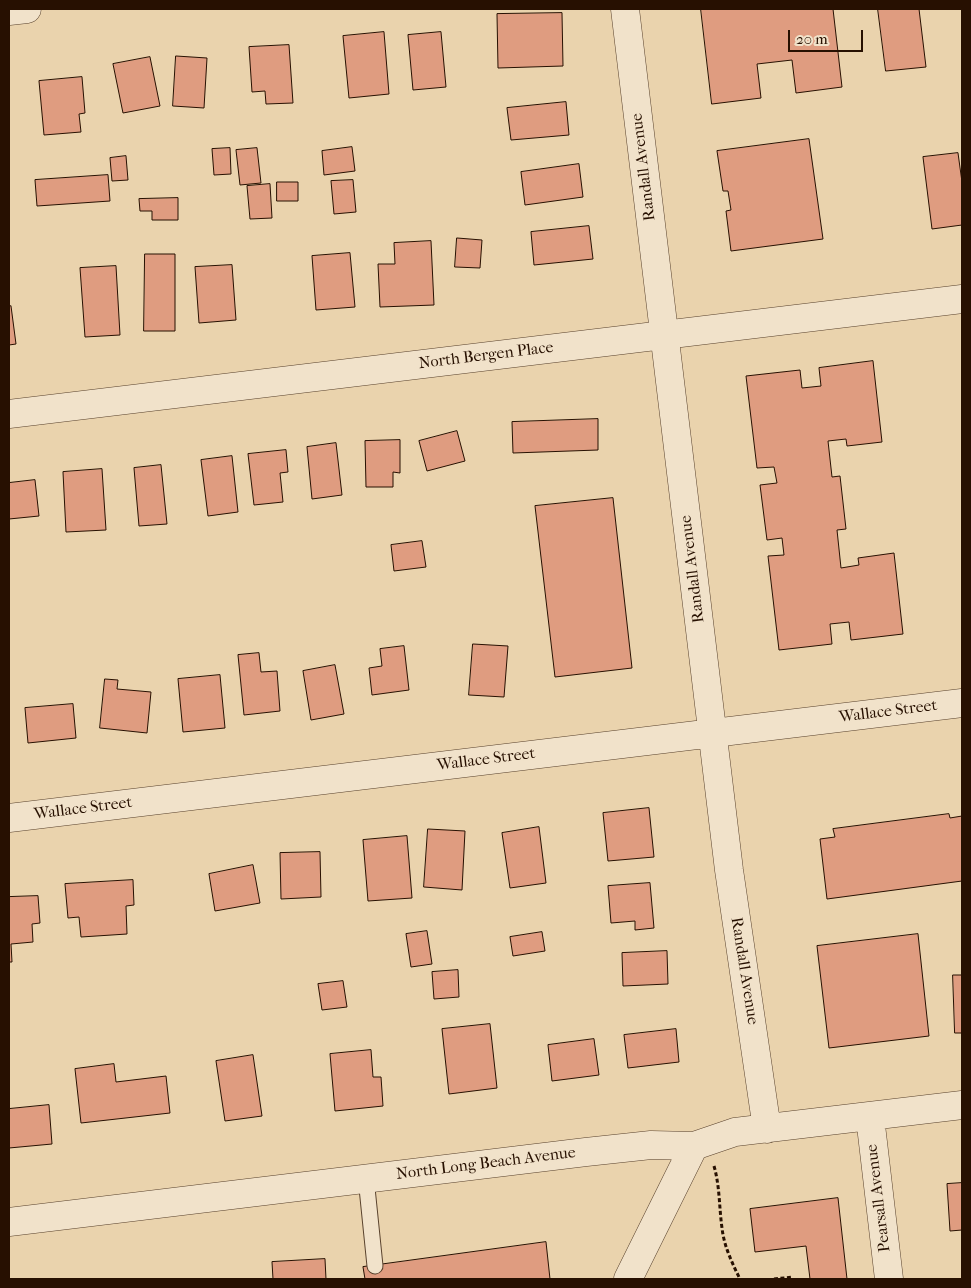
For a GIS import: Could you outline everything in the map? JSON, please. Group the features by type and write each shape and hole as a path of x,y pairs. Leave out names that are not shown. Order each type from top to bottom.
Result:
{"street":[{"path":"9,11 27,9"},
{"name":"Randall Avenue","path":"625,9 729,870 767,1129"},
{"name":"North Bergen Place","path":"9,414 962,299"},
{"name":"Wallace Street","path":"9,818 962,702"},
{"name":"North Long Beach Avenue","path":"9,1222 651,1145 694,1146 735,1132 962,1105"},
{"name":"Pearsall Avenue","path":"870,1117 889,1279"},
{"path":"628,1279 694,1146"}],"lane":[{"path":"366,1178 375,1266"}],"path":[{"path":"714,1165 718,1179 722,1230 731,1261 740,1279"},
{"path":"774,1279 793,1277"}],"building":[{"path":"701,9 833,9 842,87 796,93 792,60 757,64 761,98 712,104"},
{"path":"878,9 919,9 926,67 886,71"},
{"path":"562,13 563,66 498,68 497,14"},
{"path":"384,32 389,94 349,98 343,36"},
{"path":"441,32 446,87 413,90 408,35"},
{"path":"289,45 293,103 266,104 265,91 252,92 249,47"},
{"path":"176,56 207,58 204,108 173,106"},
{"path":"150,57 160,106 123,113 113,64"},
{"path":"82,77 85,113 79,114 81,132 44,135 39,81"},
{"path":"566,102 569,135 511,140 507,108"},
{"path":"809,139 823,239 731,251 726,211 731,210 728,191 723,191 717,151"},
{"path":"352,147 355,171 324,175 322,151"},
{"path":"230,148 231,174 214,175 212,149"},
{"path":"257,148 261,183 240,185 236,150"},
{"path":"958,153 962,182 962,225 932,229 923,157"},
{"path":"126,156 128,180 112,181 110,158"},
{"path":"579,164 583,197 525,205 521,172"},
{"path":"108,175 110,201 37,206 35,180"},
{"path":"353,180 356,212 334,214 331,181"},
{"path":"277,182 298,182 298,201 277,201"},
{"path":"270,184 272,218 250,219 247,186"},
{"path":"178,198 178,220 152,220 152,211 140,211 139,199"},
{"path":"589,226 593,259 534,265 531,232"},
{"path":"457,238 482,240 480,268 455,267"},
{"path":"431,241 434,305 380,307 378,264 395,264 394,243"},
{"path":"350,253 355,307 316,310 312,256"},
{"path":"145,254 175,254 175,331 144,331"},
{"path":"232,265 236,320 199,323 195,267"},
{"path":"116,266 120,335 85,337 80,268"},
{"path":"11,306 16,344 9,345 9,307"},
{"path":"873,361 882,442 847,446 846,439 828,441 832,477 840,476 846,529 837,530 841,568 859,565 858,558 894,553 903,634 851,640 849,622 830,624 832,644 779,650 768,556 784,555 782,538 767,540 760,485 777,483 774,467 757,468 746,376 800,370 802,388 821,386 819,368"},
{"path":"598,419 598,450 513,453 512,422"},
{"path":"457,431 465,461 427,471 419,441"},
{"path":"400,440 400,473 393,472 393,487 366,487 365,441"},
{"path":"336,443 342,495 312,499 307,447"},
{"path":"286,450 288,472 280,473 283,502 254,505 248,454"},
{"path":"232,456 238,512 208,516 201,460"},
{"path":"161,465 167,524 139,526 134,468"},
{"path":"102,469 106,530 66,532 63,472"},
{"path":"35,480 39,516 9,519 9,483"},
{"path":"613,498 632,668 555,677 535,506"},
{"path":"422,541 426,567 394,571 391,545"},
{"path":"473,644 508,646 504,697 469,695"},
{"path":"404,646 409,690 372,695 369,668 382,666 380,649"},
{"path":"259,653 261,672 277,671 280,711 244,715 238,655"},
{"path":"335,665 344,714 311,720 303,671"},
{"path":"220,675 225,728 183,732 178,679"},
{"path":"105,679 118,680 117,689 151,692 147,733 100,728"},
{"path":"73,704 76,738 28,743 25,708"},
{"path":"649,808 654,857 608,861 603,813"},
{"path":"949,814 950,818 962,816 962,881 827,899 820,839 835,837 833,829"},
{"path":"539,827 546,883 510,888 502,833"},
{"path":"428,829 465,831 462,890 424,887"},
{"path":"407,836 412,898 368,901 363,840"},
{"path":"320,852 321,897 281,899 280,853"},
{"path":"253,865 260,903 215,911 209,874"},
{"path":"133,880 134,905 126,906 127,934 81,937 79,917 68,918 65,884"},
{"path":"650,883 654,928 635,930 635,921 611,923 608,886"},
{"path":"38,896 40,923 32,924 33,942 11,944 12,962 9,962 9,897"},
{"path":"427,931 432,964 411,967 406,934"},
{"path":"542,932 545,951 513,956 510,937"},
{"path":"918,934 929,1036 829,1048 817,946"},
{"path":"667,951 668,984 623,986 622,953"},
{"path":"458,970 459,997 434,999 432,972"},
{"path":"953,975 962,975 962,1033 955,1033"},
{"path":"343,981 347,1007 322,1010 318,984"},
{"path":"490,1024 497,1088 449,1094 442,1029"},
{"path":"676,1029 679,1062 628,1068 624,1035"},
{"path":"594,1039 599,1075 552,1081 548,1045"},
{"path":"371,1050 373,1077 381,1077 383,1106 335,1111 330,1054"},
{"path":"253,1055 262,1116 225,1121 216,1061"},
{"path":"114,1064 116,1082 166,1076 170,1113 81,1123 75,1069"},
{"path":"49,1105 52,1144 9,1148 9,1109"},
{"path":"962,1183 962,1230 950,1231 947,1184"},
{"path":"838,1198 847,1279 810,1279 806,1246 755,1252 750,1209"},
{"path":"546,1242 550,1279 365,1279 363,1267"},
{"path":"325,1259 326,1279 273,1279 272,1262"}]}
